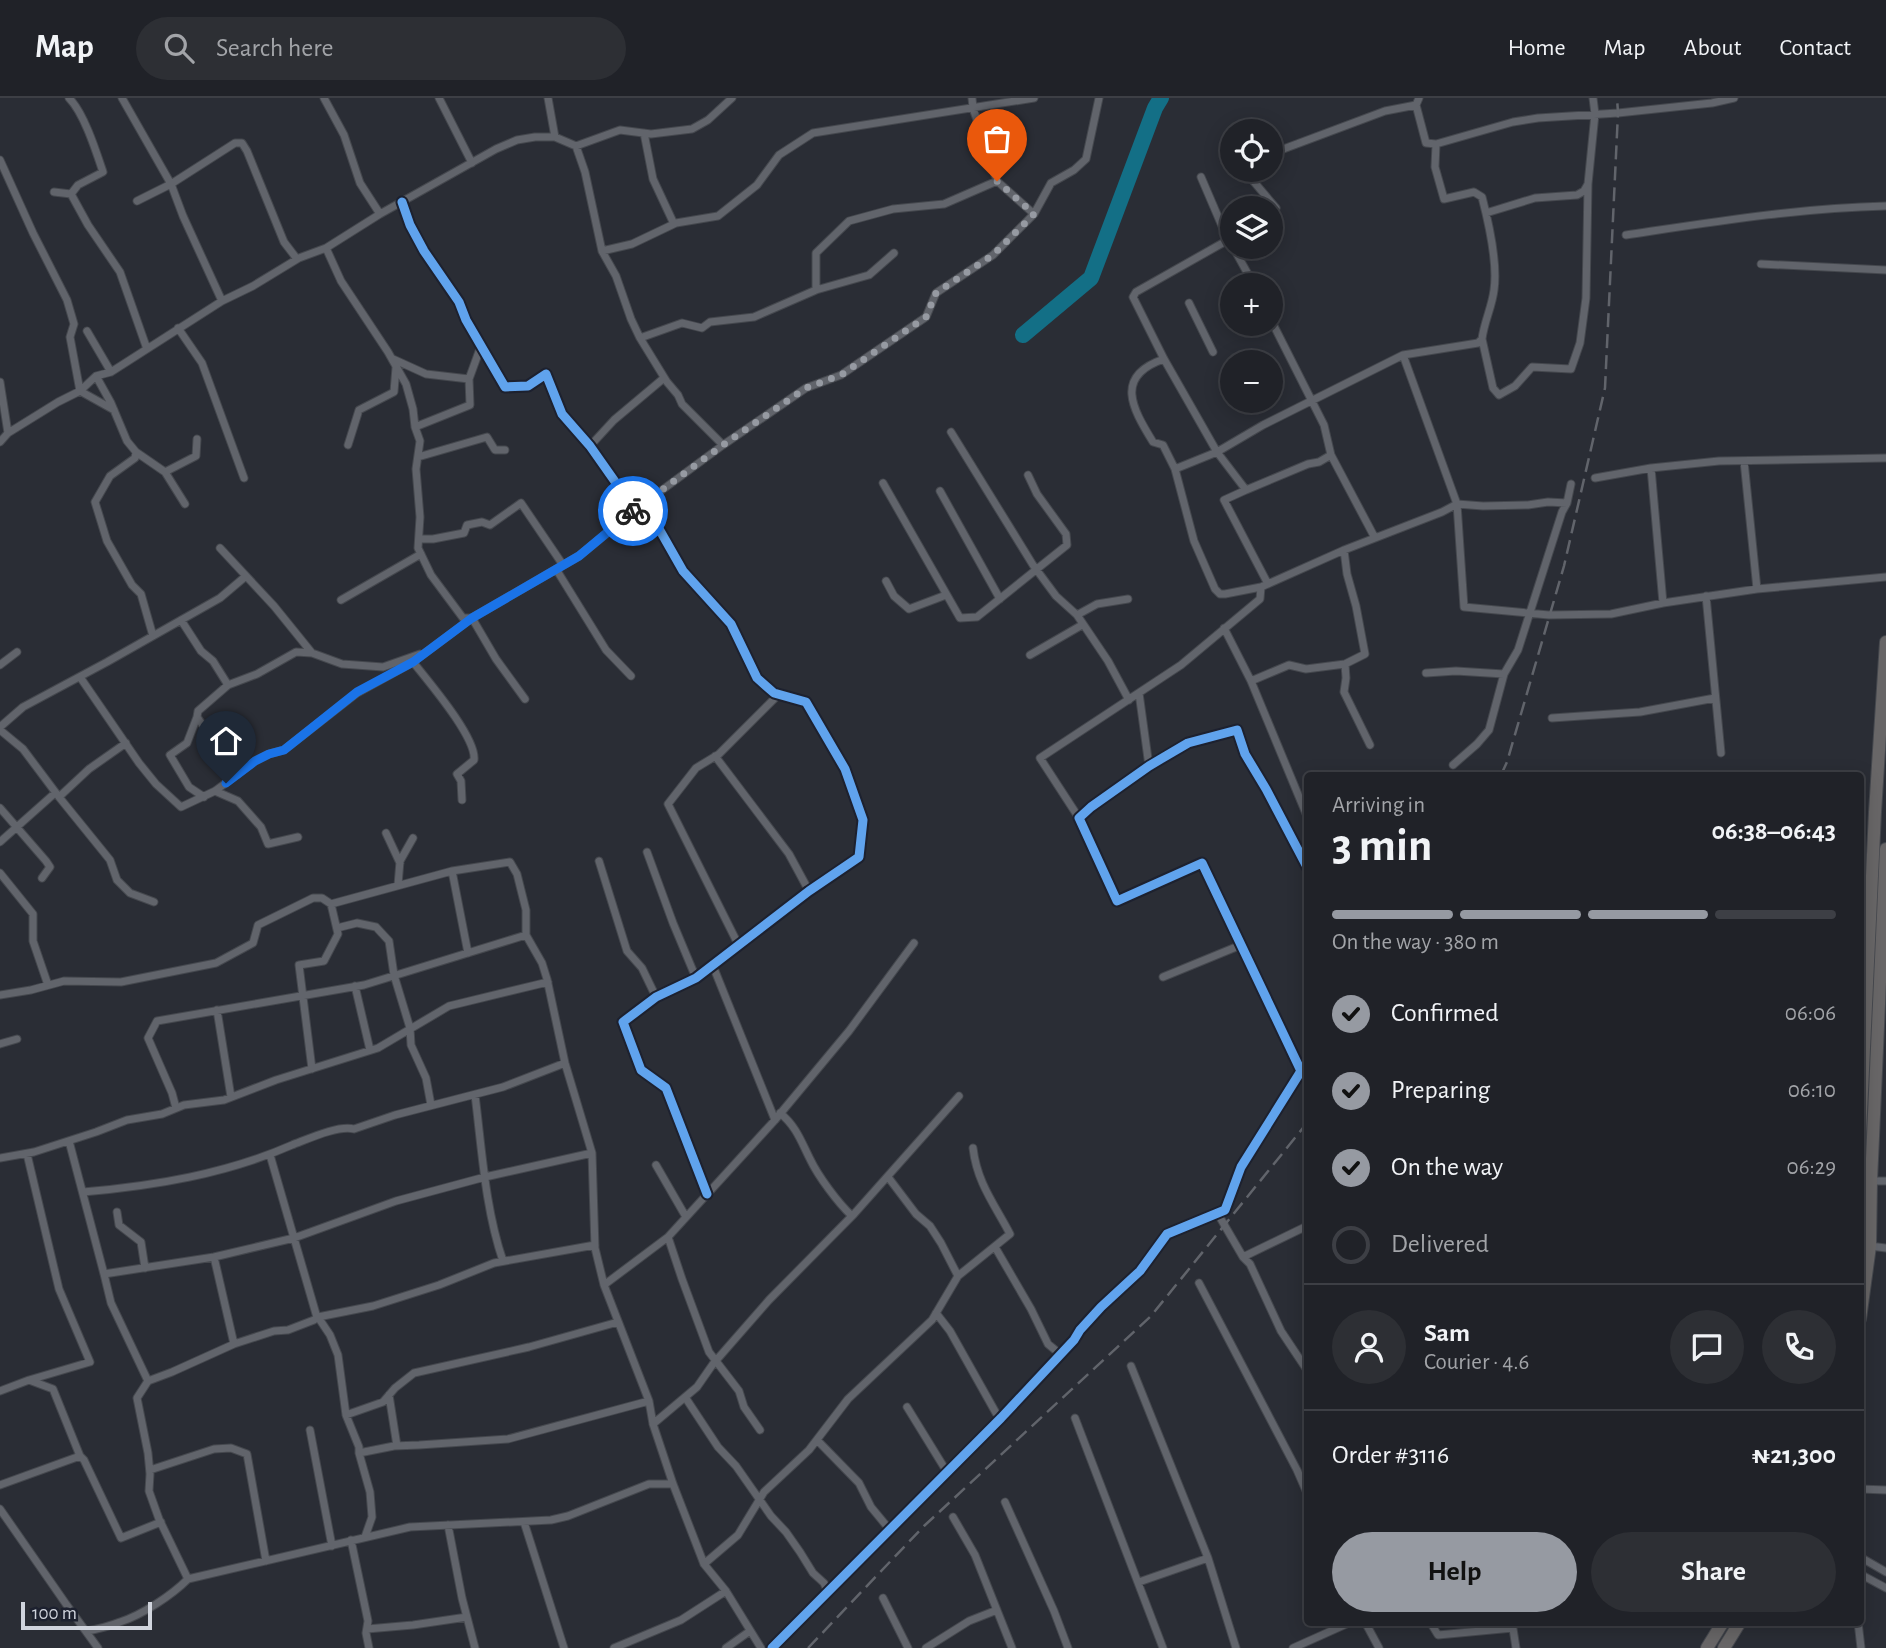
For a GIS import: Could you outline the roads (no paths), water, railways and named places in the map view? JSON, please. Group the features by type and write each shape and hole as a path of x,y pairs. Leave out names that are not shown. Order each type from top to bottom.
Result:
{"highway":[{"path":"1864,1037 1886,642"},
{"path":"1864,1290 1870,1246 1886,849"},
{"path":"1707,1648 1721,1626"},
{"path":"1724,1648 1738,1626"}],"street":[{"path":"69,98 85,126 103,172 78,185 71,194"},
{"path":"122,98 171,184 222,300"},
{"path":"324,98 344,135 360,183 380,214"},
{"path":"439,98 472,163"},
{"path":"548,98 555,137"},
{"path":"0,442 8,433 80,391 96,376 111,372 222,300 253,286 297,259 326,248 380,214 496,149 517,141 555,137 576,146 621,130 644,133 674,132 699,126 732,98"},
{"path":"972,98 997,181 1034,214"},
{"path":"601,251 632,244 674,224 718,216 757,185 779,155 813,133 1034,98"},
{"path":"80,677 156,784 181,807 215,791 255,761 284,750 357,692 413,662 472,618 579,556 635,510 806,388 841,375 926,317 936,293 993,255 1034,214 1051,183 1074,170 1086,159 1099,98"},
{"path":"1436,144 1435,167 1444,199 1474,192 1482,197 1495,277 1482,339 1493,388 1499,395 1515,386 1532,368 1571,369 1580,343 1586,298 1588,184 1595,114 1593,98"},
{"path":"1283,149 1385,111 1418,102 1426,143 1436,144 1513,122 1538,118 1712,103 1734,98"},
{"path":"644,133 653,179 674,224"},
{"path":"137,201 171,184 235,144 243,143 284,242 297,259"},
{"path":"576,146 585,172 601,251 615,276 640,338 682,404 723,445"},
{"path":"0,160 67,300 74,324 70,337 80,391"},
{"path":"1201,177 1220,219"},
{"path":"816,290 816,253 849,221 894,209 944,204 997,181"},
{"path":"1254,182 1266,196"},
{"path":"1486,213 1535,198 1577,195 1584,191 1588,184"},
{"path":"54,192 71,194"},
{"path":"71,194 120,272 147,349"},
{"path":"402,202 420,242 459,302 466,320 505,387 528,386 546,374 562,414 590,446 635,510 658,527 683,571 731,624 757,678 774,693 806,702 845,769 863,820 859,857 809,891 696,978 656,996 623,1022 640,1070 666,1087 707,1194"},
{"path":"1626,235 1770,214 1886,206"},
{"path":"326,248 341,281 406,384 420,441 416,469 420,517 418,548 431,575 463,618 472,618"},
{"path":"1220,249 1136,292 1133,297 1164,359 1217,452 1246,489"},
{"path":"640,338 682,323 702,328 710,322 754,317 816,290 869,275 894,253"},
{"path":"1761,264 1886,270"},
{"path":"1189,303 1213,352"},
{"path":"178,328 202,363 244,478"},
{"path":"87,331 111,372"},
{"path":"1279,336 1324,425 1331,455 1375,538"},
{"path":"1175,469 1217,452 1263,425 1403,355 1478,343 1482,339"},
{"path":"415,427 470,405 469,379 481,346"},
{"path":"1403,355 1457,504 1464,607 1530,614 1611,614 1706,596 1886,577"},
{"path":"391,359 426,374 469,379"},
{"path":"1164,359 1143,369 1137,375 1130,393 1138,418 1153,442 1163,445 1175,469 1194,541 1215,589 1220,594 1265,585 1344,550 1442,513 1457,504 1471,506 1567,503"},
{"path":"348,445 359,410 394,392 396,367"},
{"path":"96,376 127,441 136,452 164,471 186,504"},
{"path":"590,446 614,420 664,378"},
{"path":"0,382 8,433"},
{"path":"80,391 114,410"},
{"path":"951,432 1037,570 1056,596 1077,615 1129,700"},
{"path":"418,457 487,438 495,450 505,450"},
{"path":"164,471 196,456 197,439"},
{"path":"136,452 135,458 110,476 95,502 107,541 132,585 141,594 153,636"},
{"path":"1301,1071 1202,863 1117,901 1079,818 1040,758 1181,665 1260,599 1265,585 1224,500 1331,455"},
{"path":"1595,478 1651,468 1719,461 1886,458"},
{"path":"1744,461 1758,590"},
{"path":"1651,468 1663,603"},
{"path":"883,483 960,618 977,617 1067,545 1066,534 1037,494 1028,475"},
{"path":"1453,765 1489,730 1504,674 1518,650 1571,484"},
{"path":"940,491 1000,599"},
{"path":"419,539 464,533 467,525 482,522 489,526 521,503 564,565"},
{"path":"220,548 274,606 312,653"},
{"path":"1251,681 1289,665 1306,669 1345,664 1364,654 1344,550"},
{"path":"341,600 421,554"},
{"path":"556,569 606,650 631,676"},
{"path":"154,902 130,893 117,880 110,860 23,749 0,728 23,706 80,677 219,598 246,576"},
{"path":"886,581 894,596 909,609 946,595"},
{"path":"1706,596 1721,753"},
{"path":"1077,615 1097,604 1128,599"},
{"path":"472,618 496,659 525,699"},
{"path":"181,620 228,685"},
{"path":"1030,655 1082,625"},
{"path":"1224,628 1251,681 1304,809"},
{"path":"0,665 17,652"},
{"path":"204,797 189,787 170,755 187,743 198,710 228,685 257,674 296,652 312,653 342,664 383,667 426,652"},
{"path":"413,662 456,719 475,752 474,760 457,775 461,781 462,800"},
{"path":"1345,664 1345,692 1370,745"},
{"path":"1426,673 1456,671 1504,674"},
{"path":"1139,693 1149,766"},
{"path":"739,946 668,804 696,768 715,756 779,694"},
{"path":"1552,718 1640,712 1715,698"},
{"path":"197,717 238,774"},
{"path":"1079,818 1149,766 1188,743 1237,730 1245,754 1304,861"},
{"path":"0,842 89,769 126,743"},
{"path":"715,756 789,854 809,891"},
{"path":"215,791 238,801 261,827 268,844 298,837"},
{"path":"0,808 50,867 43,878"},
{"path":"386,833 400,863"},
{"path":"398,885 400,863 413,838"},
{"path":"647,852 696,978"},
{"path":"599,861 627,951 642,968 656,996"},
{"path":"331,904 452,871 510,862 517,874 526,911 526,935 542,963 548,982 565,1063 592,1153 595,1245 604,1285 649,1401 653,1424 673,1484 704,1564 726,1591 761,1648"},
{"path":"452,871 468,953"},
{"path":"0,873 33,914 33,941 48,985"},
{"path":"0,995 64,981 121,982 216,963 253,943 258,925 313,898 322,898 331,904 338,934 324,961 299,965 312,1069"},
{"path":"337,928 357,923 376,927 389,941 394,975 410,1028 411,1045 426,1078 431,1105"},
{"path":"176,1108 148,1038 157,1021 355,986 526,935"},
{"path":"604,1285 668,1237 707,1194 849,1031 914,943"},
{"path":"1163,977 1241,945"},
{"path":"713,966 777,1116 789,1120 811,1161 852,1216"},
{"path":"0,1158 27,1154 127,1120 162,1114 184,1105 224,1100 276,1080 378,1048 449,1006 548,982"},
{"path":"355,986 370,1050"},
{"path":"217,1010 231,1097"},
{"path":"0,1044 17,1039"},
{"path":"83,1192 132,1188 224,1169 270,1155 313,1137 348,1127 354,1129 395,1115 503,1087 565,1063"},
{"path":"772,1648 1001,1418 1101,1307 1140,1271 1167,1234 1224,1210 1241,1167 1304,1064"},
{"path":"475,1094 485,1177 496,1240 503,1261"},
{"path":"653,1424 697,1387 716,1360 769,1300 852,1216 959,1096"},
{"path":"69,1141 111,1303 148,1381"},
{"path":"704,1564 738,1535 764,1492 809,1450 848,1399 932,1320 958,1276 1010,1234 986,1194 977,1171 973,1148"},
{"path":"104,1274 214,1257 293,1238 396,1201 485,1177 592,1153"},
{"path":"0,1391 90,1362 59,1289 27,1154"},
{"path":"270,1155 305,1281 318,1317 330,1335 338,1355 346,1415 359,1447 370,1492 372,1517 365,1537"},
{"path":"656,1165 686,1217"},
{"path":"888,1177 916,1214 930,1226 958,1276"},
{"path":"1871,1181 1886,1181"},
{"path":"117,1212 119,1225 141,1242 145,1268"},
{"path":"1218,1214 1250,1265 1281,1331 1304,1366"},
{"path":"1243,1257 1304,1227"},
{"path":"668,1237 709,1352 738,1391 744,1407 760,1430"},
{"path":"188,1579 149,1491 149,1470 138,1398 148,1381 234,1344 274,1331 288,1330 318,1317 373,1306 503,1261 595,1245"},
{"path":"1870,1246 1886,1248"},
{"path":"995,1247 1048,1344 1060,1354"},
{"path":"214,1257 234,1344"},
{"path":"1199,1283 1304,1486"},
{"path":"936,1313 950,1331 1001,1418"},
{"path":"346,1415 383,1402 414,1373 529,1347 618,1322"},
{"path":"1130,1366 1208,1558 1236,1648"},
{"path":"29,1380 53,1389 80,1456 121,1538 161,1522"},
{"path":"389,1395 397,1446"},
{"path":"685,1397 718,1447 736,1466 828,1592"},
{"path":"359,1453 397,1446 508,1439 649,1401"},
{"path":"907,1408 947,1472"},
{"path":"1075,1419 1163,1648"},
{"path":"310,1430 332,1546"},
{"path":"817,1440 859,1483 871,1507 890,1530"},
{"path":"149,1470 214,1449 231,1448 247,1454 266,1561"},
{"path":"0,1485 80,1456"},
{"path":"87,1632 122,1622 147,1609 188,1579 410,1527 551,1520 568,1516 649,1484 673,1484"},
{"path":"1864,1489 1886,1490"},
{"path":"1005,1502 1068,1648"},
{"path":"0,1509 98,1648"},
{"path":"953,1517 975,1555 1012,1648"},
{"path":"524,1522 564,1648"},
{"path":"448,1525 475,1648"},
{"path":"351,1540 368,1621 369,1648"},
{"path":"1139,1582 1208,1558"},
{"path":"1864,1559 1886,1572"},
{"path":"1864,1577 1886,1588"},
{"path":"614,1648 681,1620 726,1591"},
{"path":"883,1598 908,1648"},
{"path":"926,1648 969,1621 997,1610"},
{"path":"367,1629 467,1617"},
{"path":"1293,1648 1342,1626"},
{"path":"1367,1626 1379,1648"},
{"path":"1432,1626 1438,1635 1505,1626"},
{"path":"1512,1626 1516,1648"},
{"path":"1858,1626 1861,1648"},
{"path":"726,1648 750,1631"}],"waterway":[{"path":"1023,335 1091,278 1161,98"}],"railway":[{"path":"1502,772 1564,566 1605,388 1617,98"},
{"path":"808,1648 924,1526 1151,1316 1304,1127"}]}
